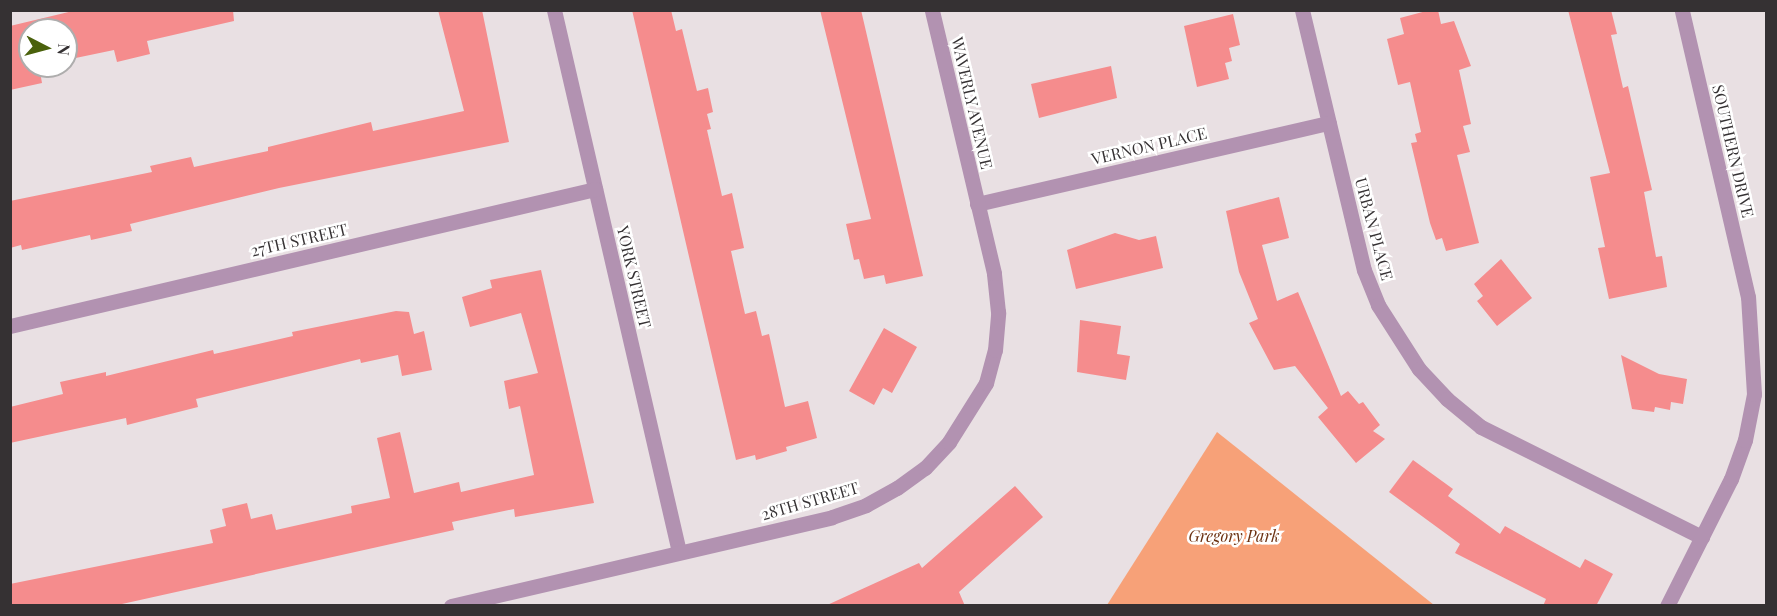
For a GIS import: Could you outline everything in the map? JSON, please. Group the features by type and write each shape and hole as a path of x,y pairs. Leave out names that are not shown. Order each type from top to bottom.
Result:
{"street":[{"name":"YORK STREET","path":"554,10 679,552"},
{"name":"WAVERLY AVENUE","path":"932,10 978,204"},
{"name":"URBAN PLACE","path":"1302,10 1364,270 1378,305 1419,369 1447,399 1481,427 1702,537"},
{"name":"SOUTHERN DRIVE","path":"1667,606 1731,479 1745,440 1754,394 1754,345 1748,297 1682,10"},
{"name":"VERNON PLACE","path":"978,204 1329,123"},
{"name":"27TH STREET","path":"10,326 595,189"},
{"name":"28TH STREET","path":"451,606 866,505 925,468 971,413 986,382 995,350 998,312 994,273 978,204"}],"green space":[{"name":"Gregory Park","path":"1217,432 1434,605 1107,605"}],"building":[{"path":"77,10 233,10 234,21 147,41 150,54 117,62 114,50 78,58 78,18 44,18"},
{"path":"438,10 482,10 509,142 279,188 130,224 132,231 91,240 90,235 22,250 21,245 10,248 10,201 152,172 150,166 191,157 194,167 268,151 268,147 371,122 373,131 464,111"},
{"path":"632,10 671,10 676,31 682,29 697,91 708,88 713,112 707,114 711,129 707,130 722,196 732,193 744,248 731,251 745,314 756,311 762,336 769,334 785,407 808,401 817,438 786,447 787,451 756,460 755,455 736,460"},
{"path":"820,10 861,10 923,276 886,284 884,275 864,279 859,259 854,260 846,224 871,219"},
{"path":"1438,10 1441,24 1454,21 1471,66 1459,70 1471,124 1463,126 1470,152 1457,155 1479,243 1446,251 1442,238 1436,240 1430,223 1411,143 1417,142 1415,134 1421,132 1410,82 1398,85 1387,39 1404,34 1400,18"},
{"path":"1568,10 1611,10 1617,34 1611,35 1623,88 1628,86 1652,190 1644,192 1656,257 1662,256 1667,287 1609,299 1598,248 1605,247 1590,177 1610,173"},
{"path":"1233,14 1240,45 1229,48 1232,61 1225,63 1229,79 1197,87 1184,26"},
{"path":"18,24 18,78 41,78 42,83 10,90 10,26"},
{"path":"1111,66 1117,98 1039,118 1031,84"},
{"path":"1279,197 1289,238 1262,245 1277,301 1298,292 1341,396 1348,391 1359,404 1363,402 1380,425 1373,431 1385,439 1356,463 1318,417 1328,408 1295,366 1274,370 1249,323 1258,319 1239,272 1226,211"},
{"path":"1115,233 1139,240 1156,236 1163,268 1076,289 1067,250"},
{"path":"1501,259 1532,298 1497,326 1477,301 1483,296 1474,284"},
{"path":"541,270 594,503 515,517 514,509 452,522 454,530 113,606 10,606 10,584 213,543 210,530 226,526 222,509 247,503 251,519 272,514 276,530 352,513 351,506 390,498 377,438 400,432 414,493 459,482 461,492 534,475 520,406 509,409 504,381 538,373 521,313 470,327 462,297 492,288 490,280"},
{"path":"396,311 409,312 414,334 424,331 432,370 402,376 398,355 361,363 360,359 196,399 198,407 127,425 126,418 10,443 10,407 63,394 60,382 106,372 106,376 213,350 214,354 293,336 292,332"},
{"path":"1080,320 1121,326 1117,354 1130,356 1126,380 1077,372"},
{"path":"884,328 917,347 892,393 883,388 874,405 849,391"},
{"path":"1621,355 1659,374 1687,379 1683,404 1671,402 1670,410 1655,407 1654,412 1632,409"},
{"path":"1413,460 1453,489 1448,496 1500,534 1505,526 1580,568 1585,559 1613,574 1596,606 1543,606 1546,599 1455,553 1460,544 1389,492"},
{"path":"1015,486 1043,517 959,592 965,606 825,606 919,563 922,568"}]}
